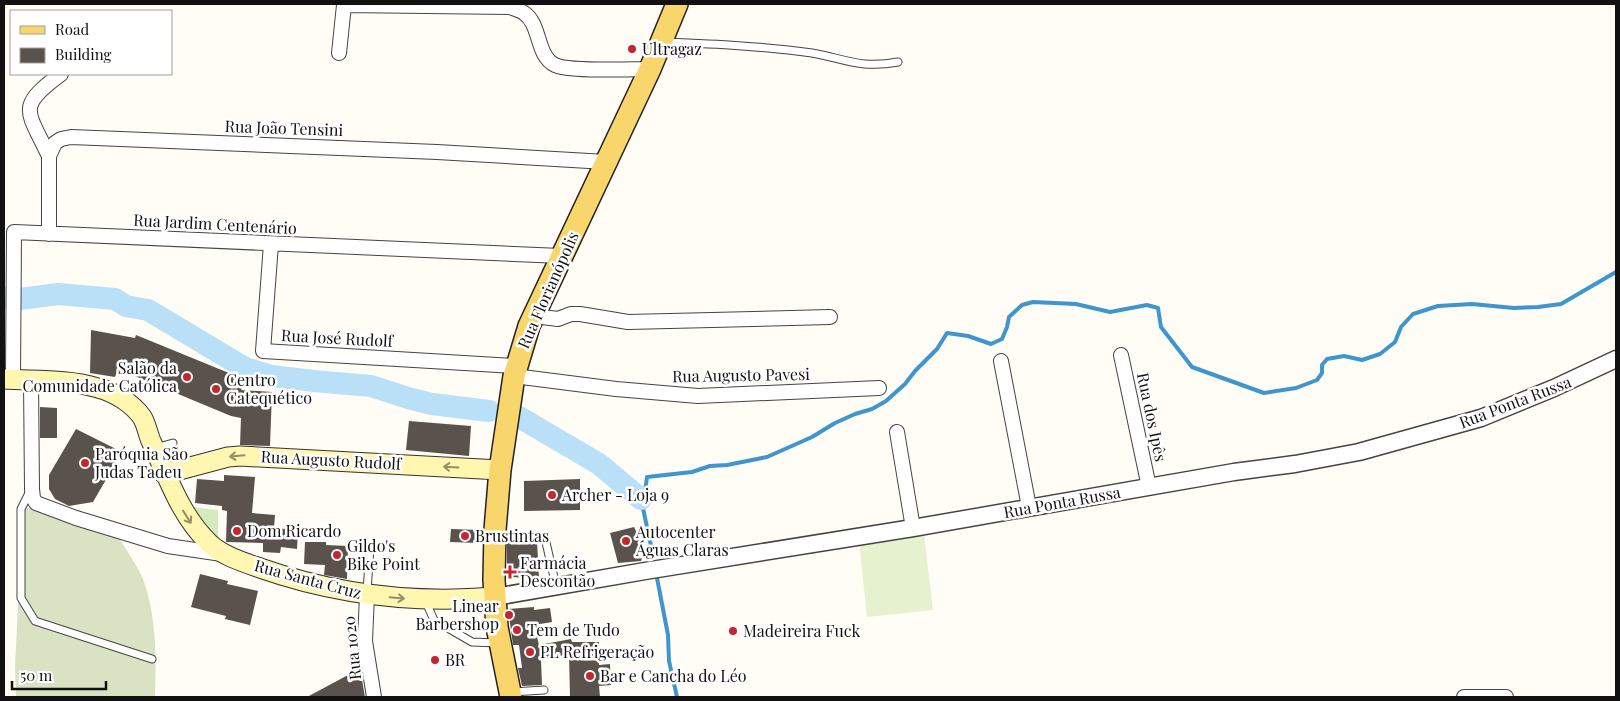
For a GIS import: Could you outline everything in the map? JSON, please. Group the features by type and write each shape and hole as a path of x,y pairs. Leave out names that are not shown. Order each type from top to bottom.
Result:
{"main road":[{"name":"Rua Florianópolis","path":"510,695 500,643 495,597 495,530 500,470 515,371 534,316 663,42 677,4"},
{"name":"Rua Santa Cruz","path":"16,380 71,383 98,388 132,400 142,417 164,474 183,510 195,529 210,545 228,554 277,574 367,595 425,600 495,597"},
{"name":"Rua Augusto Rudolf","path":"164,474 228,457 240,456 500,470"}],"street":[{"path":"339,53 344,5 510,7 525,13 530,19 544,54 555,65 574,68 650,68"},
{"path":"49,234 49,156 29,111 30,102 43,87 60,75"},
{"name":"Rua João Tensini","path":"49,156 55,143 62,139 81,137 437,152 606,162"},
{"name":"Rua Jardim Centenário","path":"32,489 16,380 13,283 9,232 561,256"},
{"name":"Rua José Rudolf","path":"271,244 263,351 515,371"},
{"path":"534,316 558,319 571,314 580,314 628,322 830,317"},
{"name":"Rua dos Ipês","path":"1121,355 1149,487"},
{"name":"Rua Ponta Russa","path":"495,597 1358,452 1481,418 1554,388 1616,359"},
{"path":"1001,361 1030,507"},
{"name":"Rua Augusto Pavesi","path":"515,371 616,389 698,396 879,388"},
{"path":"897,432 913,528"},
{"path":"32,489 33,498 36,503 76,518 168,546 228,554"},
{"name":"Rua 1020","path":"367,595 365,641 374,697"},
{"path":"1464,697 1506,697"}],"lane":[{"path":"663,42 812,53 865,65 882,65 898,62"},
{"path":"154,448 173,442"},
{"path":"32,489 21,508 22,598 35,621 152,659"},
{"path":"545,538 556,586"},
{"path":"367,595 370,547"},
{"path":"425,600 434,620 472,642 500,643"},
{"path":"510,695 544,690"}],"green space":[{"path":"25,507 118,536 141,574 148,593 155,638 155,697 16,697 18,528"},
{"path":"193,507 218,510 218,538 199,518"},
{"path":"924,534 933,610 867,617 859,541"}],"building":[{"name":"Salão da Comunidade Católica","path":"91,330 135,338 136,335 246,380 241,390 272,392 270,446 240,445 241,418 231,416 118,369 115,377 90,373"},
{"path":"40,407 57,408 57,438 40,438"},
{"path":"409,421 471,426 469,456 406,450"},
{"name":"Paróquia São Judas Tadeu","path":"76,429 122,452 93,502 69,506 55,499 49,489 49,475"},
{"path":"224,475 255,477 252,513 275,515 274,528 298,530 297,549 281,547 280,553 263,552 263,543 226,542 227,511 222,510 222,506 195,503 197,479 224,481"},
{"name":"Archer - Loja 9","path":"580,479 580,510 524,511 524,481"},
{"name":"Autocenter Águas Claras","path":"634,527 645,549 641,561 618,563 610,533"},
{"name":"Brustintas","path":"451,529 479,530 479,543 450,542"},
{"path":"507,541 537,541 539,578 507,577"},
{"path":"305,542 326,542 326,545 348,546 347,579 324,575 325,565 304,564"},
{"path":"200,574 228,581 227,584 258,591 250,625 225,619 226,616 191,607"},
{"path":"534,607 534,610 550,608 552,622 534,625 539,645 571,639 572,642 599,642 599,665 610,664 611,685 599,686 600,697 570,697 569,654 541,660 542,685 522,686 518,668 522,668 519,645 513,645 508,609"},
{"path":"348,675 362,680 365,697 307,697"}],"waterway":[{"path":"653,555 641,499 645,492 647,477 692,472 710,466 727,465 767,457 812,437 835,423 872,409 886,401 905,384 937,349 947,333 968,336 991,344 1002,339 1009,317 1022,305 1033,302 1076,304 1110,312 1147,305 1158,308 1161,327 1192,367 1264,393 1296,388 1317,380 1322,373 1322,365 1327,359 1344,356 1362,360 1380,354 1395,342 1401,327 1413,314 1438,306 1472,304 1514,308 1561,304 1616,272"},
{"path":"4,298 20,299 58,294 115,299 126,306 148,310 245,368 272,376 371,386 432,404 489,411"},
{"path":"519,417 599,464 641,499"},
{"path":"657,578 668,635 669,661 677,697"}],"place":[{"name":"Ultragaz","path":"632,49"},
{"name":"Salão da Comunidade Católica","path":"187,377"},
{"name":"Centro Catequético","path":"216,389"},
{"name":"Paróquia São Judas Tadeu","path":"85,463"},
{"name":"Archer - Loja 9","path":"552,495"},
{"name":"Dom Ricardo","path":"237,531"},
{"name":"Brustintas","path":"465,536"},
{"name":"Autocenter Águas Claras","path":"626,541"},
{"name":"Gildo's Bike Point","path":"337,555"},
{"name":"Farmácia Descontão","path":"510,572"},
{"name":"Linear Barbershop","path":"509,615"},
{"name":"Tem de Tudo","path":"517,630"},
{"name":"Madeireira Fuck","path":"733,631"},
{"name":"PL Refrigeração","path":"530,652"},
{"name":"BR","path":"435,660"},
{"name":"Bar e Cancha do Léo","path":"590,676"}]}
